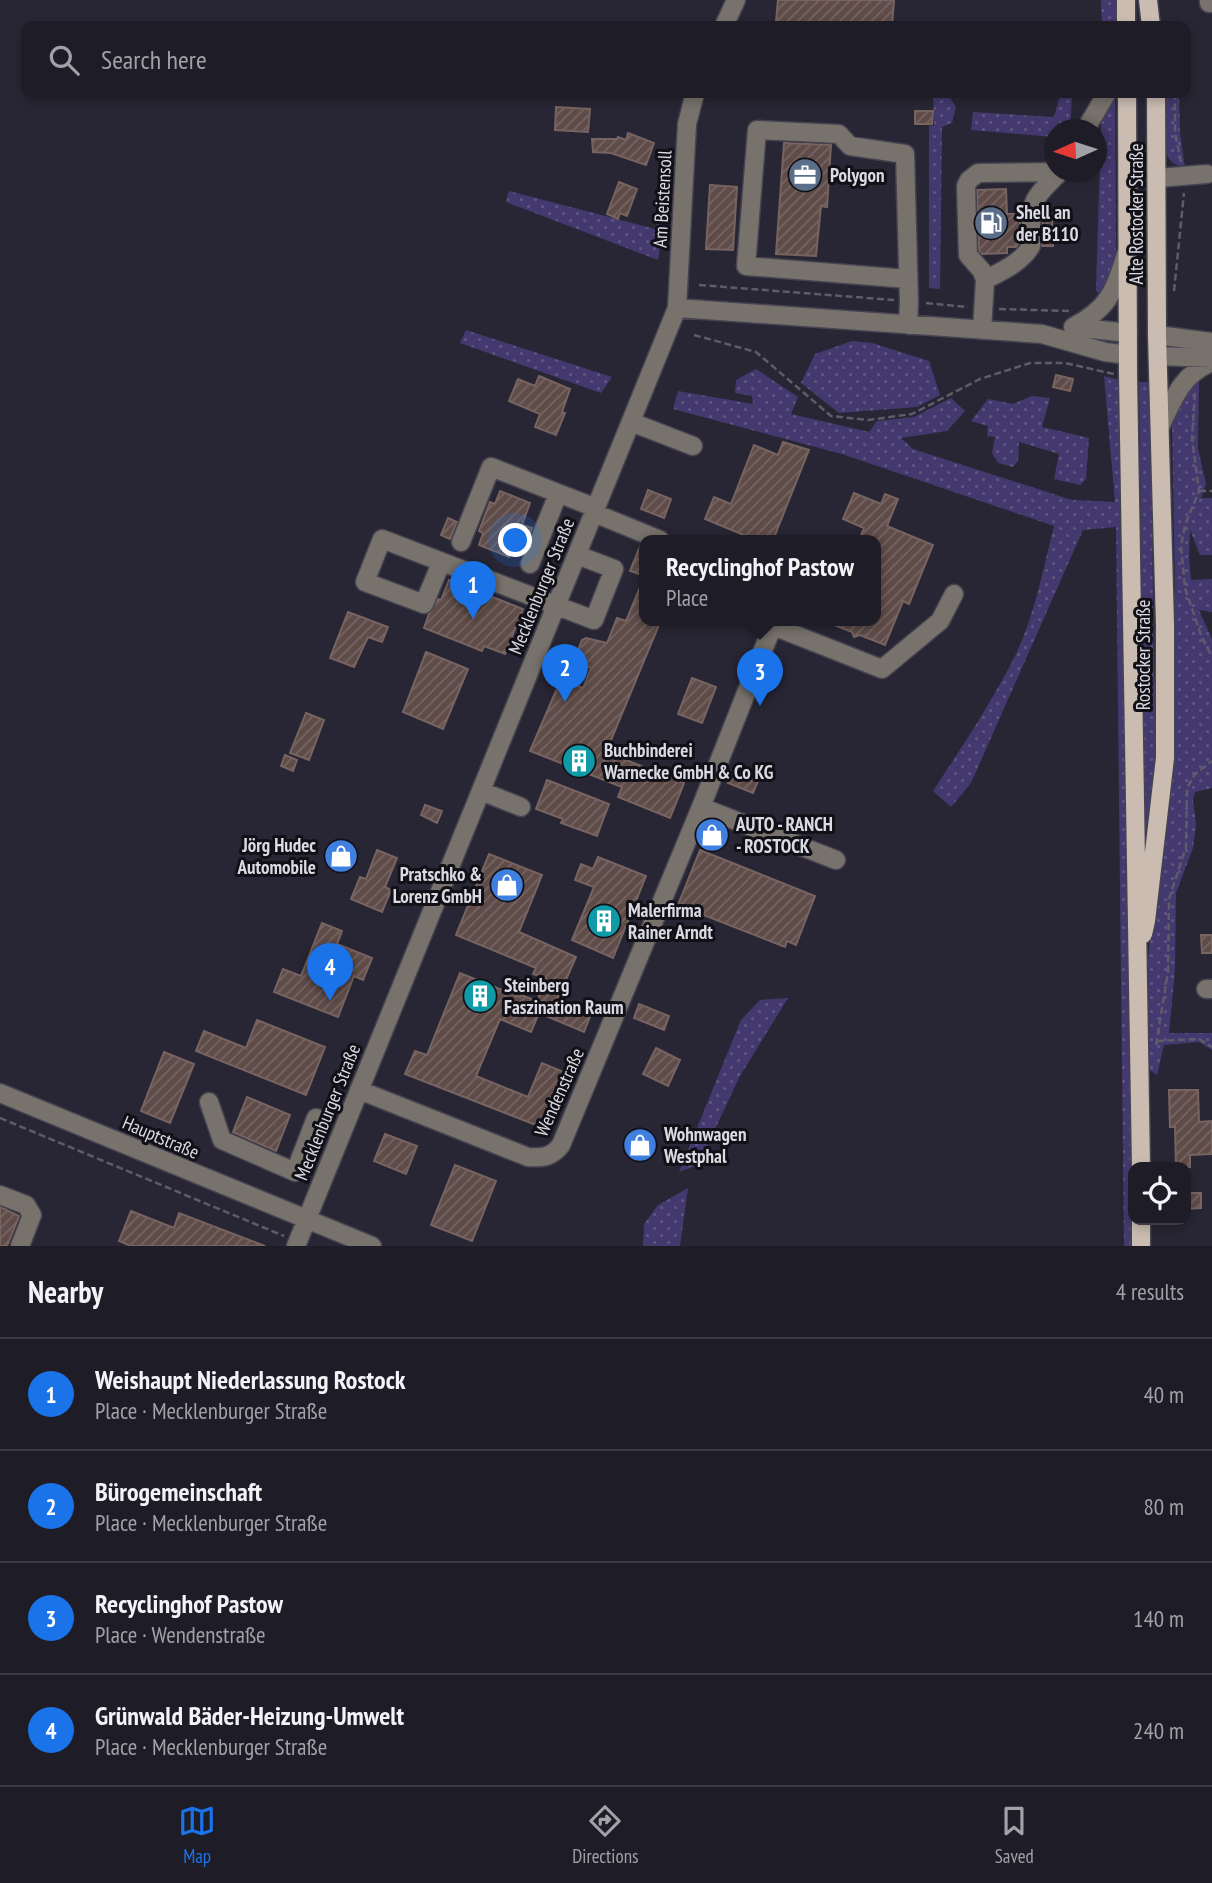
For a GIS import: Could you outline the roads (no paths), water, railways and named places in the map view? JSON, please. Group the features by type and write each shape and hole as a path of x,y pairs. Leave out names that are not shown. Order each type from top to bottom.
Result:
{"main road":[{"path":"1126,0 1126,21"},
{"path":"1148,0 1150,21"},
{"name":"Alte Rostocker Straße","path":"1127,98 1128,333"},
{"name":"Alte Rostocker Straße","path":"1156,98 1157,335"},
{"path":"1128,333 1157,335"},
{"name":"Rostocker Straße","path":"1128,333 1141,1162"},
{"name":"Rostocker Straße","path":"1138,951 1146,921 1164,758 1164,611 1157,335"},
{"path":"1128,355 1158,356"},
{"path":"1141,1225 1142,1246"}],"street":[{"path":"726,21 736,0"},
{"name":"Am Beistensoll","path":"677,308 687,124 694,98"},
{"path":"1092,119 1104,98"},
{"path":"908,279 746,265 757,130 839,134 850,146 905,154 908,279 908,325"},
{"path":"982,330 985,280 982,271 968,255 966,186 978,173 1044,172"},
{"path":"1158,178 1207,174"},
{"path":"985,280 1015,263 1028,251 1031,246 1032,203 1048,182"},
{"path":"1042,334 1073,327 1098,312 1111,296 1128,248"},
{"path":"677,308 1042,334 1105,352 1128,355"},
{"name":"Mecklenburger Straße","path":"297,1244 677,308"},
{"path":"1073,327 1128,333"},
{"path":"1157,335 1212,342"},
{"path":"1158,356 1212,360"},
{"path":"1160,427 1178,388 1198,368 1212,360"},
{"path":"631,422 693,446"},
{"path":"461,542 491,467 649,535"},
{"path":"530,564 558,494"},
{"path":"441,563 594,620 614,569 577,555"},
{"path":"781,626 882,669 940,621 954,594"},
{"name":"Wendenstraße","path":"359,1090 528,1157 542,1158 554,1154 561,1145 773,626"},
{"path":"481,791 521,807"},
{"path":"701,807 836,860"},
{"name":"Hauptstraße","path":"0,1093 372,1246"},
{"path":"209,1102 222,1140 295,1172 316,1118"},
{"path":"306,1144 332,1155"},
{"path":"0,1195 26,1205 32,1215 20,1246"}],"place":[{"name":"Polygon","path":"805,175"},
{"name":"Shell an der B110","path":"991,223"},
{"name":"Weishaupt Niederlassung Rostock","path":"473,619"},
{"name":"Bürogemeinschaft","path":"565,702"},
{"name":"Recyclinghof Pastow","path":"760,706"},
{"name":"Buchbinderei Warnecke GmbH & Co KG","path":"579,761"},
{"name":"AUTO - RANCH - ROSTOCK","path":"712,835"},
{"name":"Jörg Hudec Automobile","path":"341,856"},
{"name":"Pratschko & Lorenz GmbH","path":"507,885"},
{"name":"Malerfirma Rainer Arndt","path":"604,921"},
{"name":"Steinberg Faszination Raum","path":"480,996"},
{"name":"Grünwald Bäder-Heizung-Umwelt","path":"330,1001"},
{"name":"Wohnwagen Westphal","path":"640,1145"}]}
